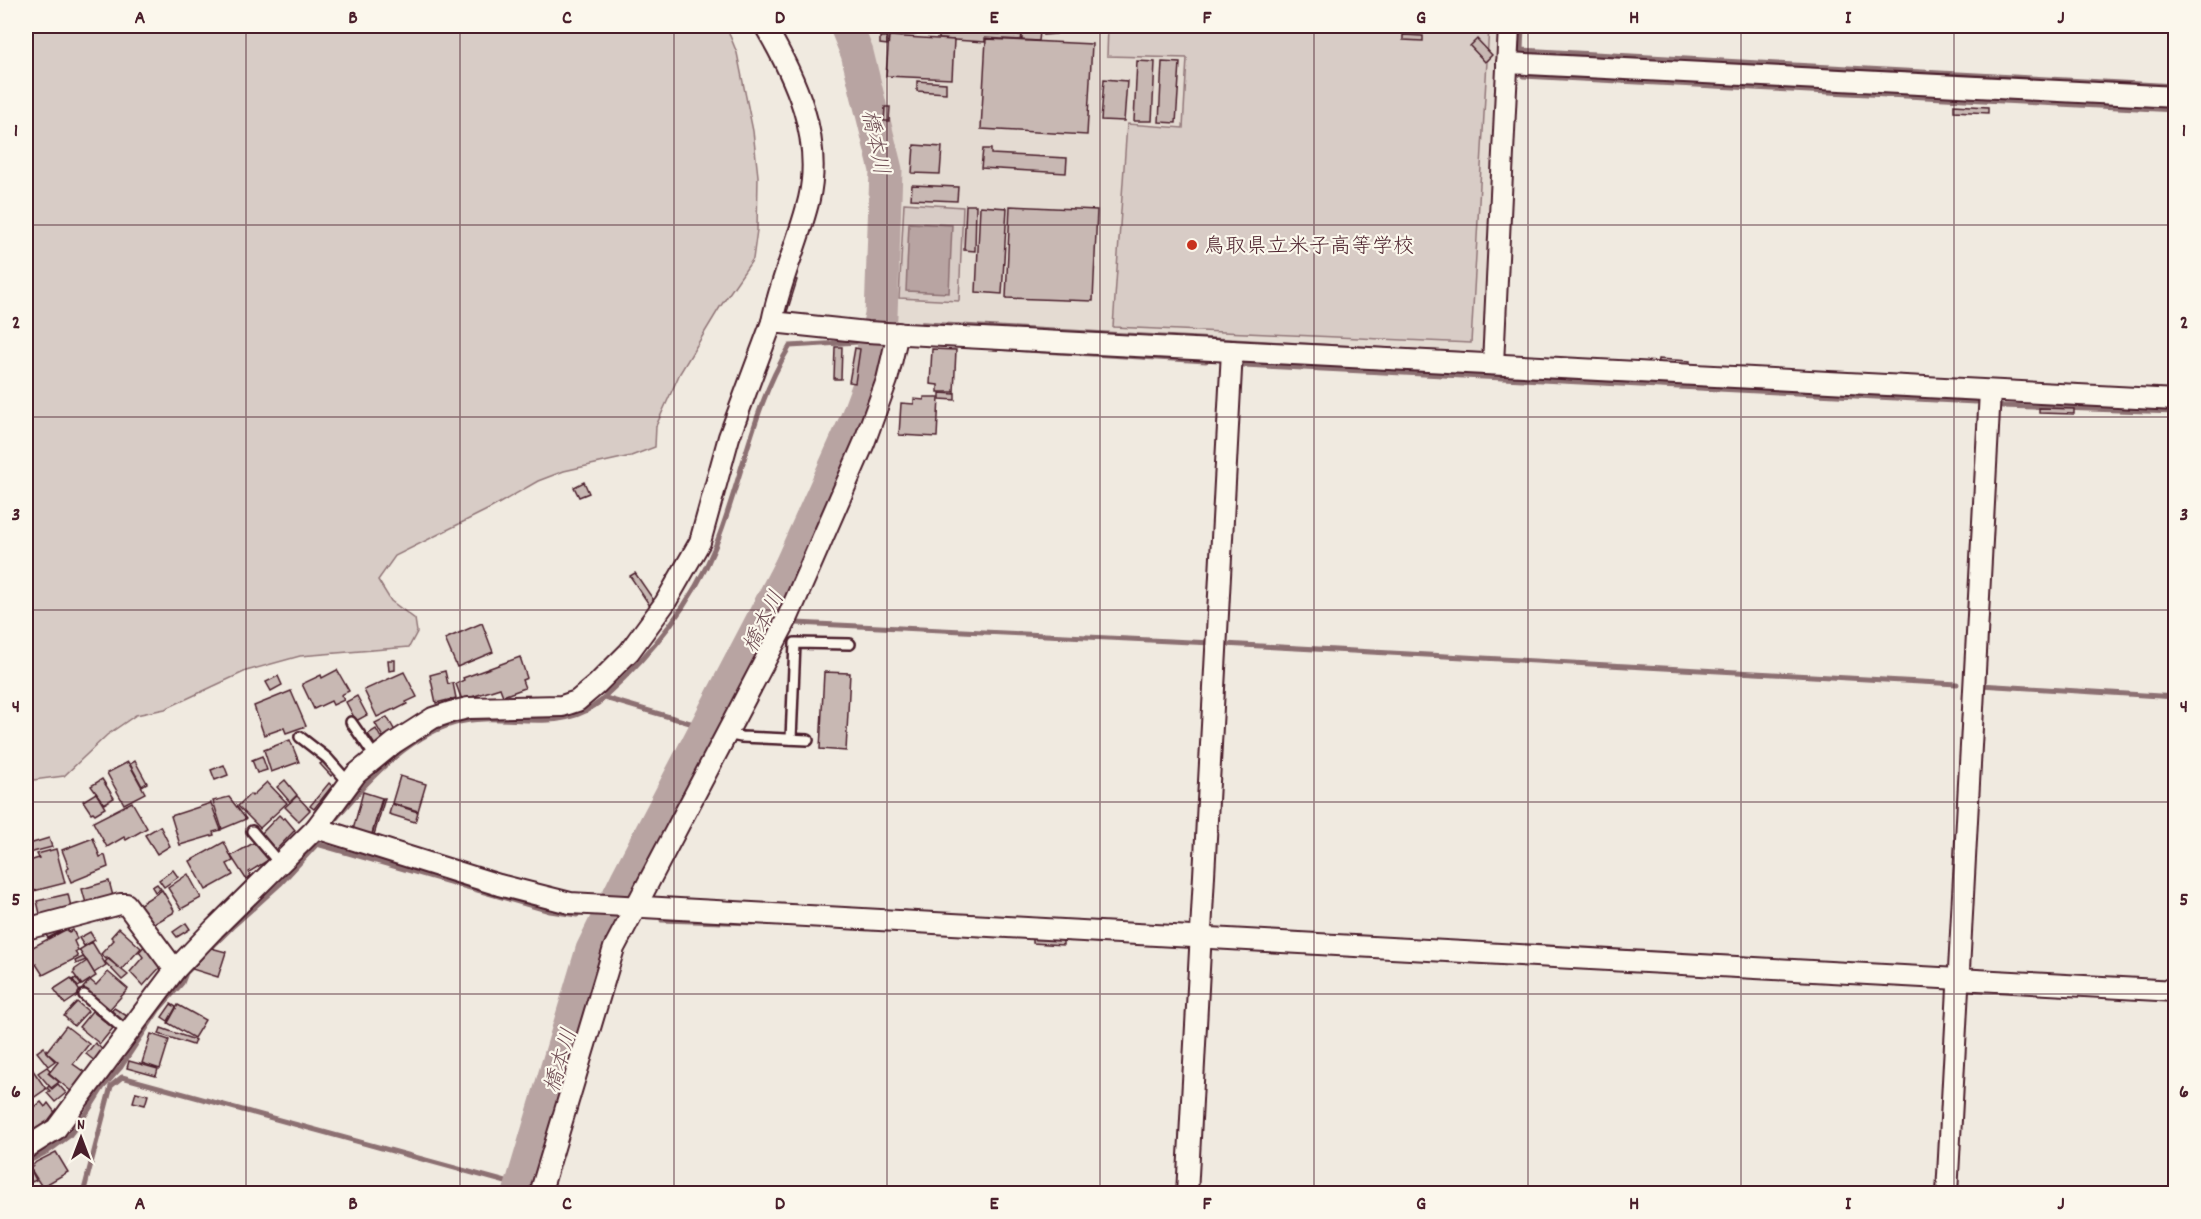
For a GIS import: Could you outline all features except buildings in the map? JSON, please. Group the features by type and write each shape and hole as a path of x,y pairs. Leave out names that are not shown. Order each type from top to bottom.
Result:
{"street":[{"path":"26,1148 56,1129 175,970 316,828 356,774 394,743 433,718 450,712 468,708 562,706 577,700 596,686 629,652 665,603 700,542 729,437 772,322 775,303 808,200 812,161 809,125 780,52 765,26"},
{"path":"1493,364 1509,26"},
{"path":"1507,63 2175,97"},
{"path":"772,322 867,332 2175,400"},
{"path":"540,1194 614,948 788,617 860,454 887,380 894,333"},
{"path":"1187,1194 1232,351"},
{"path":"1947,1194 1990,391"},
{"path":"316,828 499,885 570,903 2175,991"},
{"path":"26,929 120,903 126,904 175,970"}],"lane":[{"path":"791,739 795,643 850,644"},
{"path":"351,722 376,758"},
{"path":"726,734 741,737 808,740"},
{"path":"300,737 327,758 350,783"},
{"path":"252,831 280,864"},
{"path":"84,995 128,1034"}],"shaded area":[{"path":"26,26 726,26 737,53 753,131 758,176 757,230 753,259 720,307 680,373 656,426 655,447 631,456 564,471 538,481 491,508 395,556 378,580 391,601 415,619 417,632 409,647 300,656 246,671 165,709 136,715 107,735 64,776 26,781"},
{"name":"鳥取県立米子高等学校","path":"853,26 1504,26 1485,357 886,325 895,181 872,84"},
{"path":"1108,26 1489,26 1471,343 1113,327 1127,124 1183,128 1187,58 1107,56"},
{"path":"904,203 963,207 959,301 899,298"},
{"path":"909,223 952,225 949,293 906,291"},
{"path":"922,322 1481,353 1480,355 922,326"}],"waterway":[{"name":"橋本川","path":"519,1194 592,950 790,567 856,420 869,385 874,343 881,316 886,170 857,53 846,26"},
{"path":"1522,26 1521,50 2176,86"},
{"path":"1523,76 2176,110"},
{"path":"330,826 385,765 402,751 437,730 472,720 562,719 578,714 603,699 655,644 695,588 715,547 766,394 790,346 858,342"},
{"path":"994,348 1206,361"},
{"path":"1244,365 1976,402"},
{"path":"2002,406 2176,412"},
{"path":"796,623 1212,643"},
{"path":"1224,644 1957,684"},
{"path":"1980,685 2176,697"},
{"path":"605,698 707,728"},
{"path":"31,1160 69,1136 103,1087 121,1067 159,1009 182,983 186,973 280,884 317,844 550,911 577,915"},
{"path":"662,920 753,923"},
{"path":"83,1194 111,1086 122,1077 506,1182"},
{"path":"554,1188 672,1194"}],"place":[{"name":"鳥取県立米子高等学校","path":"1192,245"}]}
